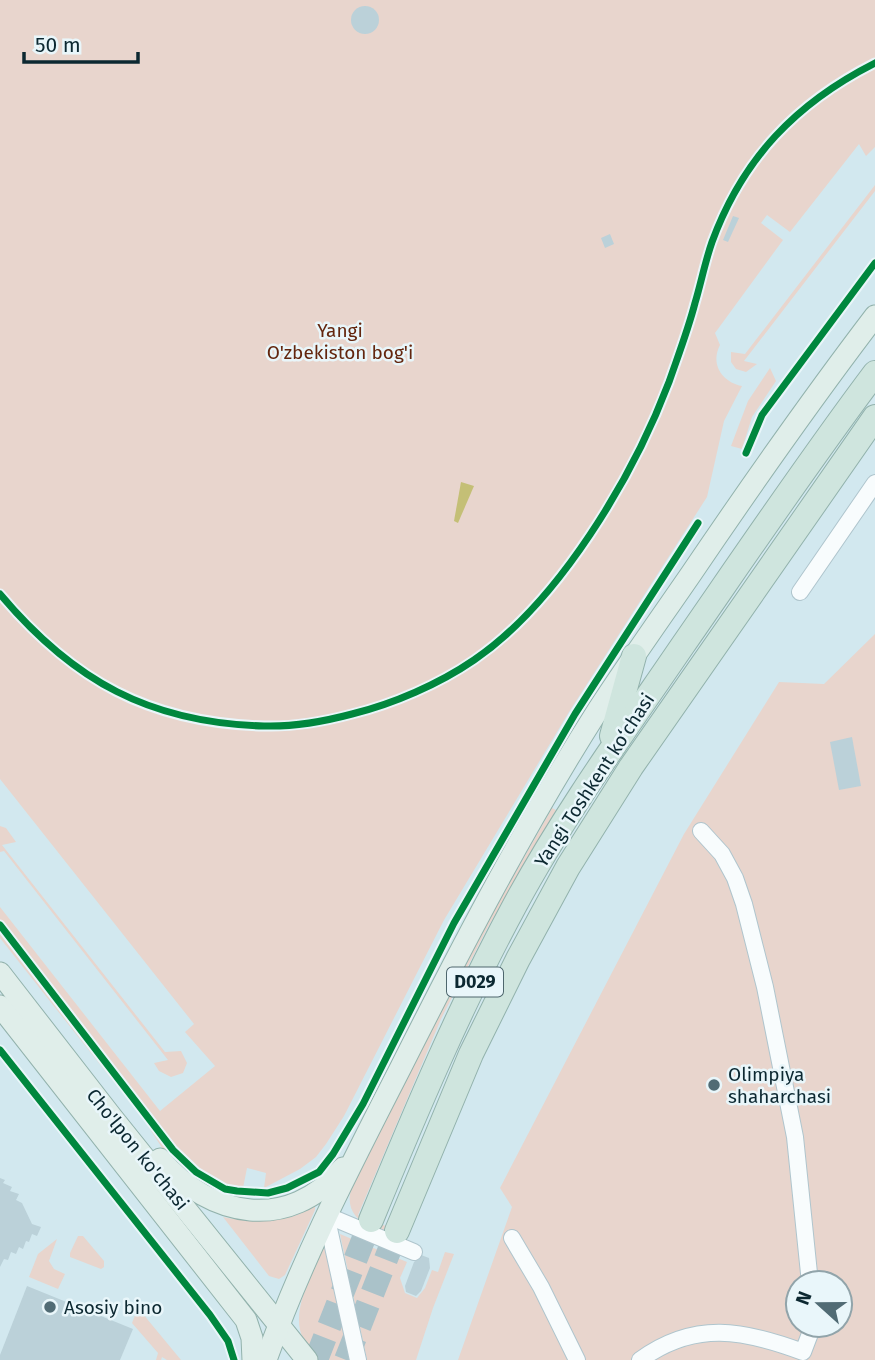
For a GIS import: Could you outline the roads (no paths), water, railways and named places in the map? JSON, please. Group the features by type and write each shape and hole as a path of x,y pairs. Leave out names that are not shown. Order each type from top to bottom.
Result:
{"highway":[{"name":"Yangi Toshkent ko‘chasi","path":"370,1220 474,985 543,856 606,757 801,474 875,373"},
{"name":"Yangi Toshkent ko‘chasi","path":"397,1231 471,1054 568,867 631,767 875,417"},
{"path":"606,757 634,656"}],"main road":[{"path":"266,1360 278,1324 326,1215 460,951 521,839 634,656 752,485 875,316"},
{"name":"Cho'lpon ko'chasi","path":"0,973 307,1360"},
{"name":"Cho'lpon ko'chasi","path":"0,1006 246,1320 252,1338 253,1360"},
{"path":"64,1055 182,1181 211,1198 238,1208 258,1211 279,1209 300,1203 312,1196 341,1169 371,1125"}],"lane":[{"path":"800,592 875,483"},
{"path":"701,831 722,854 735,878 765,987 794,1137 808,1269"},
{"path":"326,1215 414,1252"},
{"path":"326,1215 358,1360"},
{"path":"512,1238 541,1287 577,1360"},
{"path":"640,1360 668,1344 708,1333 748,1334 803,1352 818,1360"},
{"path":"803,1352 808,1339"}],"tunnel":[{"path":"316,1360 371,1220"},
{"path":"346,1360 397,1231"}],"place":[{"name":"Olimpiya shaharchasi","path":"714,1085"},
{"name":"Asosiy bino","path":"50,1307"}],"park label":[{"name":"Yangi O'zbekiston bog'i","path":"340,341"}]}
